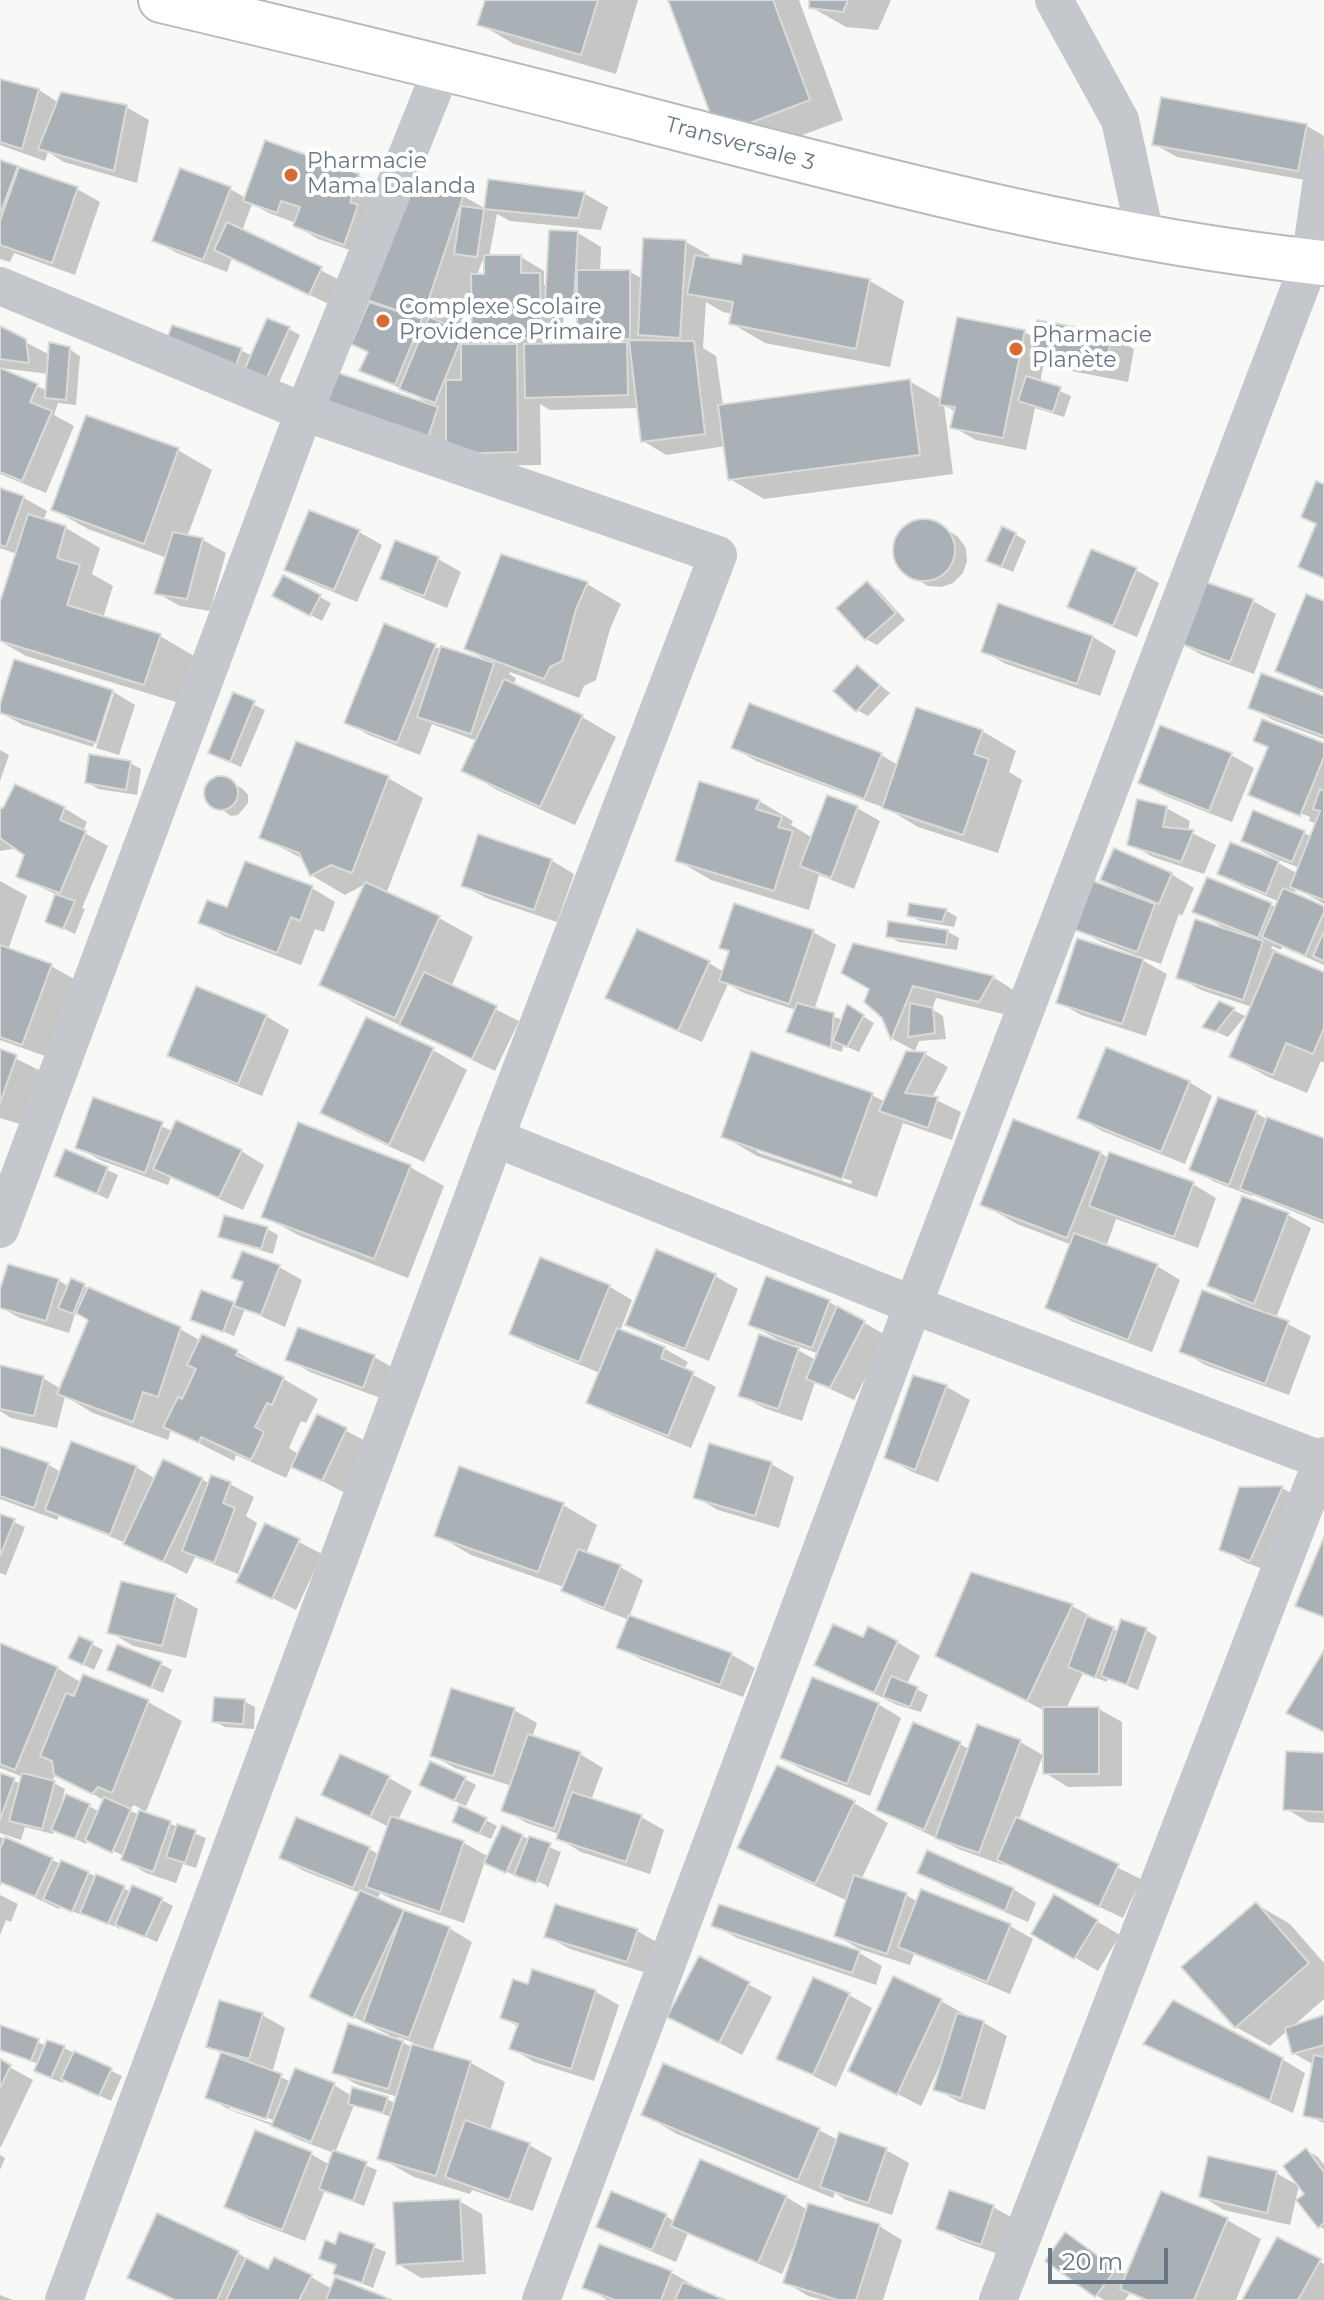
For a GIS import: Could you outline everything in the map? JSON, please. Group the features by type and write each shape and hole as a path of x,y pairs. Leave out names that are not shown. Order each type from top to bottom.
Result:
{"main road":[{"name":"Transversale 3","path":"161,0 242,10 891,183 1146,239 1317,262"}],"street":[{"path":"1054,0 1120,120 1146,239"},
{"path":"0,1229 304,412 443,66"},
{"path":"541,2300 913,1305 1317,262 1324,166"},
{"path":"0,286 304,412 718,555 495,1138 64,2300"},
{"path":"495,1138 913,1305 1324,1459 998,2300"}],"building":[{"path":"485,0 598,0 581,55 477,25"},
{"path":"668,0 773,0 810,100 718,135"},
{"path":"809,0 848,0 843,12 809,8"},
{"path":"0,79 39,89 22,149 0,142"},
{"path":"61,92 127,105 114,171 38,149"},
{"path":"1161,97 1307,124 1298,171 1152,145"},
{"path":"265,140 359,174 350,202 358,205 344,245 293,226 300,207 281,201 277,213 243,201"},
{"path":"0,160 18,166 0,214"},
{"path":"19,167 78,187 52,263 0,245 0,221"},
{"path":"180,168 231,187 203,260 152,241"},
{"path":"408,176 464,194 422,319 367,300"},
{"path":"488,179 585,192 578,218 484,209"},
{"path":"461,206 484,209 477,257 454,254"},
{"path":"227,222 322,267 309,295 214,250"},
{"path":"549,230 578,231 574,304 545,302"},
{"path":"643,238 686,240 680,338 638,335"},
{"path":"743,254 870,279 856,349 729,324 733,302 687,294 695,255 741,264"},
{"path":"484,255 521,255 521,273 540,273 541,338 472,339 471,274 484,274"},
{"path":"577,270 630,270 630,339 577,339"},
{"path":"369,302 422,319 395,385 359,371 368,352 351,344"},
{"path":"429,317 464,332 435,403 399,389"},
{"path":"957,317 1025,330 1003,438 950,428 955,407 939,405"},
{"path":"267,318 290,327 265,382 243,373"},
{"path":"1037,320 1112,334 1105,370 1030,356"},
{"path":"172,325 242,348 234,371 164,347"},
{"path":"0,326 26,339 29,363 0,359"},
{"path":"629,340 694,341 705,434 641,442"},
{"path":"49,342 70,347 66,400 45,398"},
{"path":"627,342 628,395 525,398 524,344"},
{"path":"461,344 517,344 518,452 446,454 446,380 461,380"},
{"path":"0,368 38,384 30,402 52,411 22,481 0,472"},
{"path":"327,369 438,407 425,446 314,407"},
{"path":"1026,376 1061,387 1053,412 1018,401"},
{"path":"910,379 920,455 728,480 718,405"},
{"path":"86,415 179,448 144,544 51,510"},
{"path":"1316,481 1324,484 1324,578 1298,567 1316,524 1301,517"},
{"path":"0,488 24,496 6,547 0,545"},
{"path":"309,510 360,530 334,590 284,570"},
{"path":"28,514 66,526 57,558 80,565 67,605 161,634 144,685 0,641 0,602"},
{"path":"918,519 930,519 946,528 953,538 953,562 946,572 930,581 918,581 898,567 893,556 893,544 907,524"},
{"path":"1002,526 1016,533 1001,567 986,561"},
{"path":"173,532 203,538 187,599 154,594"},
{"path":"395,540 439,557 424,596 380,579"},
{"path":"1091,549 1137,568 1113,626 1067,607"},
{"path":"501,554 588,582 576,609 562,661 550,667 544,679 464,649"},
{"path":"283,575 321,595 310,616 272,596"},
{"path":"1200,580 1254,599 1230,662 1176,642"},
{"path":"867,581 896,613 865,640 836,608"},
{"path":"1306,594 1324,601 1324,691 1275,671"},
{"path":"998,603 1093,636 1077,684 981,652"},
{"path":"384,623 436,644 397,743 344,723"},
{"path":"441,646 494,663 471,734 417,717"},
{"path":"14,659 113,690 96,743 0,713"},
{"path":"857,665 880,685 856,712 833,691"},
{"path":"1261,673 1324,696 1324,736 1248,708"},
{"path":"504,679 583,715 540,807 461,771"},
{"path":"233,692 255,701 230,762 208,753"},
{"path":"749,703 882,753 864,799 731,748"},
{"path":"916,707 983,730 974,754 989,759 963,835 882,808"},
{"path":"1262,719 1324,743 1324,757 1300,816 1248,795 1268,747 1253,741"},
{"path":"1160,725 1232,753 1209,811 1138,783"},
{"path":"296,741 389,776 352,873 331,865 310,876 299,853 259,838"},
{"path":"89,754 131,761 126,790 85,783"},
{"path":"221,776 233,781 238,793 233,805 221,810 209,805 204,793 209,781"},
{"path":"699,781 760,800 756,809 782,817 778,827 793,831 774,891 675,861"},
{"path":"15,784 65,807 60,820 86,831 60,893 16,877 24,855 0,838 0,808 3,808"},
{"path":"1320,789 1324,791 1324,900 1290,887 1320,811 1313,809"},
{"path":"827,795 858,806 831,878 800,866"},
{"path":"1137,799 1167,806 1163,827 1194,830 1181,862 1127,845"},
{"path":"1253,810 1305,831 1292,862 1241,841"},
{"path":"478,834 552,859 534,910 461,886"},
{"path":"1230,842 1279,861 1266,894 1217,874"},
{"path":"1114,848 1172,873 1159,904 1100,880"},
{"path":"245,861 313,886 300,921 291,917 277,953 198,923 207,900 227,907"},
{"path":"1207,877 1272,903 1258,938 1192,912"},
{"path":"1093,881 1155,904 1137,952 1075,930"},
{"path":"365,882 440,916 395,1018 319,985"},
{"path":"1283,888 1324,906 1305,956 1262,937"},
{"path":"55,894 75,901 63,929 45,922"},
{"path":"734,903 814,930 789,1004 719,981 729,951 719,948"},
{"path":"909,903 947,909 942,922 907,916"},
{"path":"1195,919 1263,941 1243,1000 1176,978"},
{"path":"888,921 948,930 946,945 886,937"},
{"path":"637,929 710,961 678,1031 605,998"},
{"path":"1324,931 1324,961 1313,956"},
{"path":"1077,938 1144,959 1122,1024 1056,1003"},
{"path":"853,943 994,976 979,1002 913,986 891,1040 882,1018 864,1002 869,989 841,973"},
{"path":"0,945 52,964 22,1045 0,1037"},
{"path":"1274,951 1324,972 1324,1028 1313,1054 1286,1043 1273,1075 1229,1057"},
{"path":"424,972 497,1006 472,1059 399,1025"},
{"path":"196,986 267,1015 238,1084 167,1056"},
{"path":"1219,1001 1235,1008 1216,1032 1202,1027"},
{"path":"797,1003 834,1013 831,1048 786,1032"},
{"path":"910,1003 933,1008 935,1033 908,1037"},
{"path":"847,1004 864,1015 847,1047 833,1041"},
{"path":"366,1017 434,1048 389,1145 320,1113"},
{"path":"1106,1047 1190,1081 1161,1152 1077,1118"},
{"path":"0,1049 17,1055 0,1103"},
{"path":"751,1051 873,1093 842,1179 721,1137"},
{"path":"906,1051 926,1052 905,1093 938,1097 928,1128 879,1111"},
{"path":"93,1097 163,1122 145,1173 75,1148"},
{"path":"1218,1097 1257,1111 1229,1185 1189,1170"},
{"path":"1267,1117 1324,1138 1324,1221 1240,1189"},
{"path":"1013,1119 1101,1152 1067,1238 980,1205"},
{"path":"176,1120 242,1150 219,1198 153,1169"},
{"path":"298,1122 411,1165 374,1259 261,1217"},
{"path":"65,1149 108,1167 97,1194 54,1176"},
{"path":"1109,1152 1194,1182 1174,1237 1089,1206"},
{"path":"1242,1196 1289,1213 1254,1304 1207,1286"},
{"path":"224,1215 268,1227 261,1249 218,1237"},
{"path":"1074,1233 1158,1264 1128,1340 1045,1308"},
{"path":"656,1249 716,1274 685,1349 625,1325"},
{"path":"242,1251 280,1265 261,1315 234,1306 243,1282 231,1278"},
{"path":"540,1257 610,1285 579,1362 509,1334"},
{"path":"8,1264 59,1279 46,1321 0,1308 0,1289"},
{"path":"766,1276 830,1300 812,1348 748,1325"},
{"path":"71,1278 85,1284 73,1314 58,1308"},
{"path":"88,1287 181,1327 158,1397 143,1392 133,1422 57,1394 88,1320 76,1313"},
{"path":"201,1290 234,1302 223,1332 190,1320"},
{"path":"1202,1290 1289,1321 1265,1384 1179,1352"},
{"path":"837,1306 865,1321 830,1388 806,1379"},
{"path":"298,1327 375,1355 363,1388 285,1360"},
{"path":"617,1328 665,1347 661,1358 694,1372 668,1436 586,1403"},
{"path":"202,1334 238,1350 236,1355 284,1377 272,1405 267,1403 255,1427 264,1432 251,1460 201,1437 199,1443 163,1427 178,1397 182,1399 196,1369 187,1365"},
{"path":"759,1334 799,1348 778,1409 738,1396"},
{"path":"0,1365 44,1376 34,1416 0,1409"},
{"path":"913,1375 947,1385 915,1470 884,1458"},
{"path":"317,1414 347,1428 322,1481 291,1467"},
{"path":"71,1441 137,1466 110,1535 45,1510"},
{"path":"709,1443 772,1462 755,1516 693,1498"},
{"path":"0,1446 49,1463 34,1508 0,1496"},
{"path":"163,1459 203,1478 163,1562 123,1544"},
{"path":"459,1466 564,1503 538,1572 434,1536"},
{"path":"211,1475 231,1482 223,1503 235,1508 214,1563 182,1551"},
{"path":"1283,1486 1250,1561 1219,1550 1239,1487"},
{"path":"0,1514 15,1519 0,1556"},
{"path":"265,1523 300,1539 272,1599 236,1582"},
{"path":"1324,1537 1324,1617 1295,1606"},
{"path":"578,1549 621,1565 604,1608 561,1591"},
{"path":"971,1572 1073,1604 1027,1701 935,1656"},
{"path":"121,1581 176,1594 162,1646 107,1633"},
{"path":"629,1615 732,1653 720,1685 616,1648"},
{"path":"1087,1616 1114,1627 1095,1678 1068,1667"},
{"path":"1121,1619 1147,1628 1127,1685 1101,1676"},
{"path":"833,1624 863,1637 868,1626 898,1641 874,1693 814,1665"},
{"path":"79,1636 93,1642 83,1665 68,1658"},
{"path":"0,1643 58,1667 15,1770 0,1764"},
{"path":"117,1644 162,1662 151,1688 107,1670"},
{"path":"1324,1650 1324,1732 1286,1713"},
{"path":"83,1674 149,1700 112,1793 98,1787 92,1794 54,1775 52,1761 40,1756 66,1693 74,1696"},
{"path":"891,1676 918,1687 910,1707 883,1697"},
{"path":"812,1677 879,1703 847,1784 780,1758"},
{"path":"451,1688 515,1708 493,1776 430,1756"},
{"path":"214,1697 245,1699 243,1724 212,1722"},
{"path":"1043,1707 1099,1707 1099,1774 1043,1774"},
{"path":"913,1722 961,1742 924,1830 876,1810"},
{"path":"977,1724 1021,1740 979,1853 935,1838"},
{"path":"528,1734 581,1752 554,1829 501,1811"},
{"path":"1286,1751 1324,1753 1324,1812 1283,1810"},
{"path":"340,1754 390,1776 370,1817 321,1795"},
{"path":"430,1761 466,1777 454,1801 419,1785"},
{"path":"777,1765 855,1801 815,1884 737,1848"},
{"path":"0,1773 15,1778 0,1820"},
{"path":"22,1773 55,1781 42,1829 9,1821"},
{"path":"572,1792 642,1815 626,1862 556,1839"},
{"path":"66,1794 90,1804 75,1839 51,1830"},
{"path":"104,1797 131,1809 112,1853 85,1840"},
{"path":"459,1805 487,1818 479,1834 452,1822"},
{"path":"139,1810 171,1821 153,1872 121,1860"},
{"path":"391,1816 464,1841 440,1912 366,1887"},
{"path":"296,1817 370,1847 353,1888 279,1858"},
{"path":"1016,1817 1119,1864 1099,1907 997,1860"},
{"path":"177,1824 196,1830 185,1863 166,1857"},
{"path":"502,1825 523,1835 506,1873 484,1863"},
{"path":"529,1836 551,1843 536,1883 514,1875"},
{"path":"5,1837 53,1858 35,1897 0,1882 0,1849"},
{"path":"927,1850 1014,1888 1005,1911 917,1873"},
{"path":"61,1860 89,1872 72,1912 43,1899"},
{"path":"96,1874 125,1886 108,1924 80,1913"},
{"path":"854,1875 907,1893 887,1954 834,1936"},
{"path":"132,1885 163,1898 145,1937 115,1925"},
{"path":"921,1889 1011,1924 987,1982 898,1947"},
{"path":"360,1890 404,1910 353,2018 309,1997"},
{"path":"1054,1894 1098,1920 1074,1959 1031,1934"},
{"path":"1256,1902 1309,1963 1235,2028 1181,1967"},
{"path":"555,1904 638,1929 627,1962 544,1937"},
{"path":"719,1904 860,1951 852,1973 711,1926"},
{"path":"404,1910 450,1927 409,2038 363,2022"},
{"path":"699,1956 750,1982 719,2043 667,2017"},
{"path":"532,1969 596,1990 571,2069 509,2049 518,2024 500,2018 513,1979 528,1984"},
{"path":"893,1976 942,1999 897,2095 848,2071"},
{"path":"813,1977 850,1993 813,2075 776,2059"},
{"path":"219,2000 263,2013 249,2059 206,2047"},
{"path":"1173,2000 1283,2058 1270,2101 1143,2044"},
{"path":"957,2013 984,2021 961,2098 933,2090"},
{"path":"1324,2015 1324,2045 1292,2054 1285,2028"},
{"path":"348,2023 403,2041 388,2089 332,2073"},
{"path":"0,2025 39,2039 31,2061 0,2050"},
{"path":"47,2040 65,2046 51,2078 34,2071"},
{"path":"412,2044 471,2061 436,2176 377,2159"},
{"path":"74,2051 112,2068 99,2096 61,2079"},
{"path":"221,2052 282,2074 266,2119 205,2098"},
{"path":"1314,2055 1324,2057 1324,2120 1303,2116"},
{"path":"0,2059 11,2065 0,2088"},
{"path":"663,2063 820,2128 798,2180 641,2115"},
{"path":"295,2068 335,2083 311,2142 271,2126"},
{"path":"352,2087 388,2097 383,2113 348,2104"},
{"path":"465,2120 530,2143 509,2200 445,2177"},
{"path":"255,2130 312,2152 282,2230 224,2207"},
{"path":"839,2132 887,2148 868,2203 820,2187"},
{"path":"1306,2148 1324,2172 1324,2223 1318,2228 1296,2200 1304,2194 1283,2166"},
{"path":"333,2150 367,2162 353,2201 319,2189"},
{"path":"1208,2156 1277,2171 1267,2213 1199,2197"},
{"path":"700,2159 787,2196 758,2263 671,2226"},
{"path":"949,2190 994,2205 981,2245 936,2229"},
{"path":"611,2191 667,2214 652,2250 596,2227"},
{"path":"1161,2191 1228,2218 1194,2300 1147,2300 1120,2289"},
{"path":"460,2199 463,2261 396,2265 393,2202"},
{"path":"808,2203 880,2224 856,2300 838,2300 783,2283"},
{"path":"157,2213 239,2251 217,2300 175,2300 127,2278"},
{"path":"339,2232 375,2244 362,2283 333,2274 336,2265 319,2259 325,2240 335,2244"},
{"path":"1065,2232 1116,2269 1095,2297 1045,2261"},
{"path":"1277,2237 1321,2259 1298,2300 1242,2300"},
{"path":"599,2244 672,2271 661,2300 615,2300 582,2288"},
{"path":"274,2257 312,2275 299,2300 226,2300 246,2258 268,2269"},
{"path":"335,2277 392,2300 326,2300"},
{"path":"683,2282 725,2300 675,2300"}],"place":[{"name":"Pharmacie Mama Dalanda","path":"291,175"},
{"name":"Complexe Scolaire Providence Primaire","path":"383,321"},
{"name":"Pharmacie Planète","path":"1016,349"}]}
